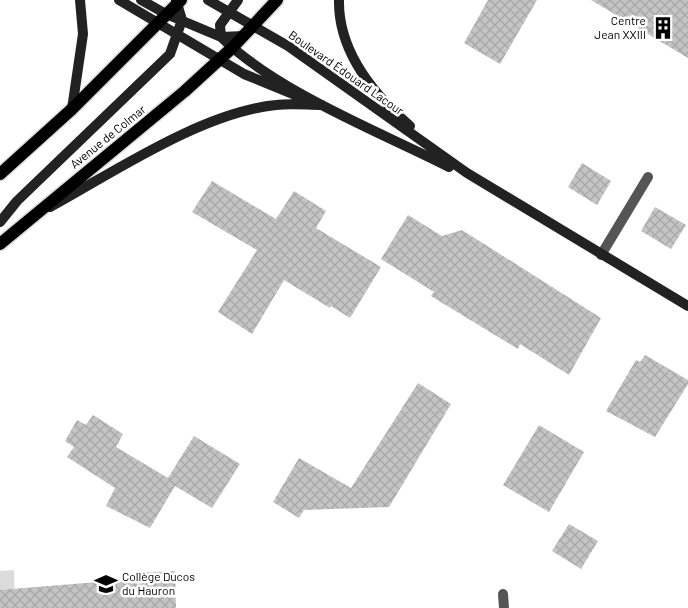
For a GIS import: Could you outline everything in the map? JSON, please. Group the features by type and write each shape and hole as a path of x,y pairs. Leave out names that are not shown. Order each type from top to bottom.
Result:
{"main road":[{"path":"72,109 83,34 80,0"},
{"name":"Boulevard Édouard Lacour","path":"119,0 162,18 182,20 221,37 232,48 274,77 323,105 449,167 467,173"},
{"name":"Boulevard Édouard Lacour","path":"141,0 178,35 220,60 262,83 323,105"},
{"name":"Boulevard Édouard Lacour","path":"208,0 228,13 248,31 288,46 467,173 688,306"},
{"path":"221,37 220,25 238,0"},
{"name":"Avenue de Colmar","path":"0,244 220,60 277,0"},
{"path":"339,0 342,28 360,73 393,111 467,173"},
{"path":"0,174 72,109 178,1"},
{"path":"0,222 17,201 170,54 182,20 178,1"},
{"name":"Boulevard Édouard Lacour","path":"221,37 248,31"},
{"path":"30,219 162,144 234,114 276,104 323,105"}],"street":[{"path":"601,255 648,178"},
{"path":"503,594 504,608"}],"shaded area":[{"path":"14,570 15,608 0,608 0,571"}],"building":[{"path":"488,0 537,0 500,64 464,43"},
{"name":"Centre Jean XXIII","path":"591,0 688,0 688,58"},
{"path":"582,163 611,181 597,205 568,187"},
{"path":"212,181 276,219 294,191 326,211 316,228 381,267 350,318 284,280 252,334 218,312 257,250 192,212"},
{"path":"655,207 686,225 671,249 641,231"},
{"path":"408,215 442,236 462,230 601,318 569,375 520,344 518,349 431,296 434,292 381,259"},
{"path":"645,355 688,380 688,384 655,437 606,411 636,360 640,362"},
{"path":"418,383 451,404 389,507 304,510 299,518 273,502 299,458 351,488"},
{"path":"93,415 123,434 116,447 168,478 194,436 240,464 212,508 175,486 150,528 106,506 115,488 67,457 74,447 65,441 77,420 86,425"},
{"path":"539,425 584,452 549,512 503,485"},
{"path":"569,524 598,541 581,569 552,551"},
{"path":"175,571 176,608 0,608 0,590 134,579 134,573"}],"place":[{"name":"Centre Jean XXIII","path":"663,28"},
{"name":"Collège Ducos du Hauron","path":"106,584"}]}
